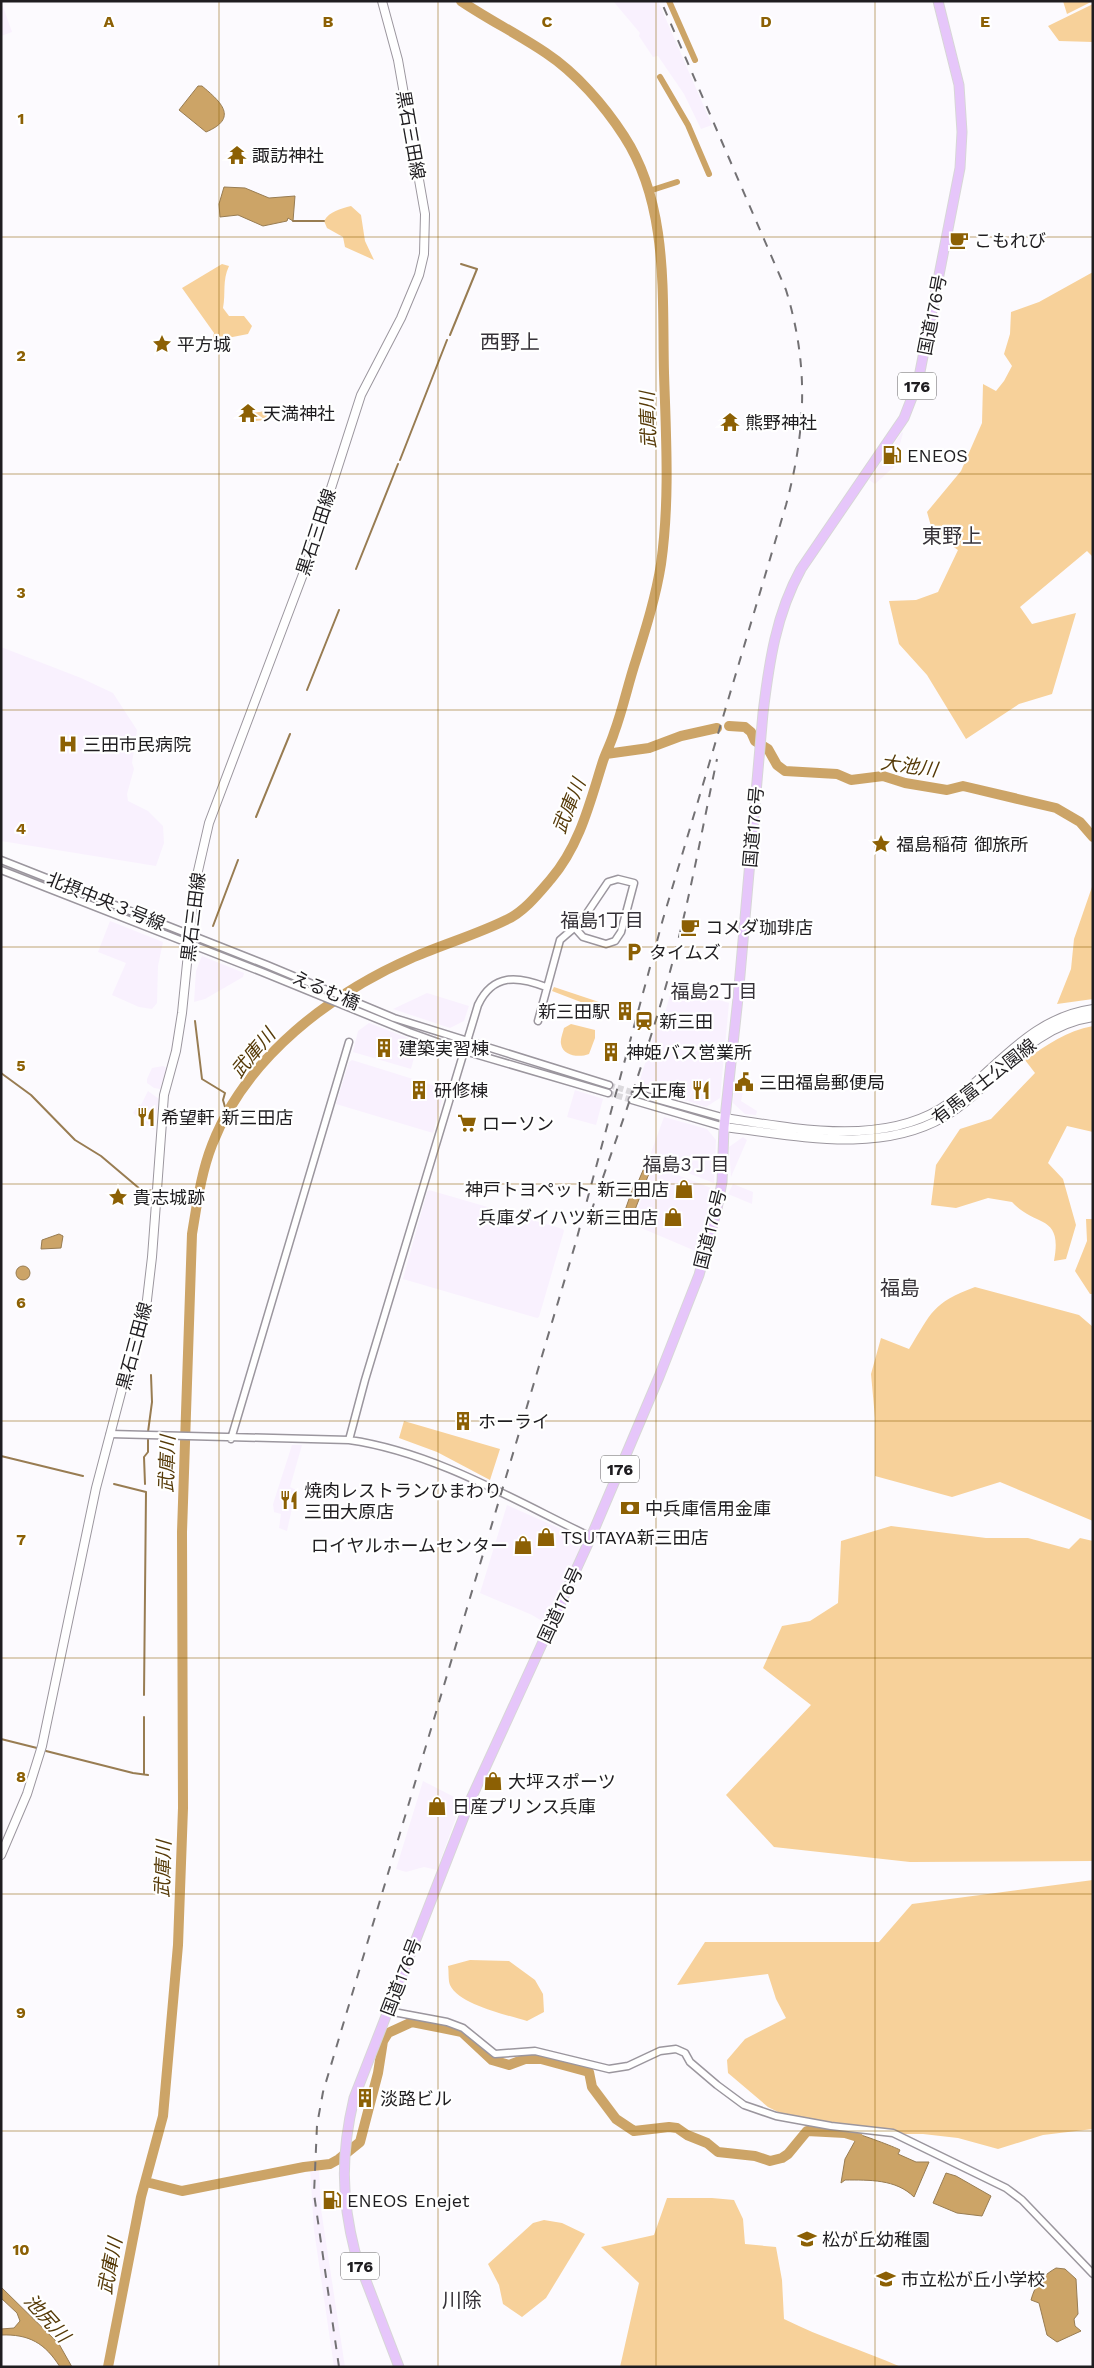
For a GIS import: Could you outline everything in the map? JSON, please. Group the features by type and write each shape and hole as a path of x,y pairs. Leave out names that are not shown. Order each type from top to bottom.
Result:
{"highway":[{"name":"国道176号","path":"399,2367 355,2252 343,2192 346,2133 354,2098 470,1801 591,1537 659,1377 699,1275 721,1192 724,1122 738,998 760,751 769,665 776,630 789,591 801,569 904,418 918,382 960,168 962,132 959,85 938,1"}],"main road":[{"name":"黒石三田線","path":"1,1854 27,1794 42,1746 84,1541 131,1355 145,1317 152,1257 164,1095 176,1051 182,1013 196,876 209,823 305,569 361,395 401,318 419,275 424,254 425,214 398,60 382,1"},
{"name":"有馬富士公園線","path":"724,1122 849,1131 871,1131 908,1124 940,1108 960,1094 1030,1034 1064,1017 1093,1008"},
{"name":"有馬富士公園線","path":"724,1122 842,1138 870,1138 910,1131 944,1116 1033,1042 1066,1024 1093,1017"}],"street":[{"name":"北摂中央３号線","path":"1,860 267,964"},
{"name":"北摂中央３号線","path":"1,870 262,972"},
{"path":"538,1021 560,940 575,928 593,907 608,882 618,879 634,883 620,932 615,941 606,944 583,937 575,928"},
{"name":"えるむ橋","path":"267,964 386,1014 466,1042"},
{"name":"えるむ橋","path":"262,972 409,1032 464,1050"},
{"path":"349,1440 365,1379 466,1042 481,999 494,984 501,981 517,979 546,986"},
{"path":"230,1439 349,1042"},
{"path":"466,1042 610,1085"},
{"path":"464,1050 608,1093"},
{"path":"633,1096 724,1122"},
{"path":"110,1434 216,1436 230,1439 349,1440 380,1444 419,1456 591,1537"},
{"path":"388,2011 447,2022 463,2028 495,2054 535,2052 552,2054 594,2068 609,2069 628,2066 660,2051 676,2048 685,2053 690,2062 717,2085 744,2105 776,2116 831,2126 893,2133 1006,2188 1022,2200 1093,2274"}],"shaded area":[{"path":"1,1 12,32 1,36"},
{"path":"613,1 658,1 712,125 701,129 684,94 658,56 653,57 639,36 640,33"},
{"path":"1063,1 1093,1 1067,14"},
{"path":"1093,4 1093,42 1059,41 1048,26"},
{"path":"198,86 202,86 209,92 223,110 224,116 222,121 216,127 206,132 179,110"},
{"path":"224,187 245,188 269,198 295,196 293,221 288,218 287,221 263,226 238,215 220,217 219,204"},
{"path":"351,206 361,215 365,241 374,260 345,247 343,237 327,228 324,221 339,209"},
{"path":"222,264 229,266 223,308 229,316 244,316 252,326 248,334 212,341 214,333 182,288"},
{"path":"1093,272 1093,557 1087,551 1020,607 1032,624 1076,613 1052,694 1019,704 966,739 927,675 899,644 889,601 916,600 938,592 958,550 933,533 927,512 961,471 982,423 983,384 996,391 1012,366 1004,354 1010,334 1011,312 1039,302"},
{"path":"265,411 269,416 265,420 255,421 252,413"},
{"name":"ENEOS","path":"902,432 897,464 875,484 869,480"},
{"name":"三田市民病院","path":"1,647 81,678 113,693 137,730 132,763 134,769 127,794 128,801 148,811 163,826 164,843 156,866 1,841"},
{"path":"1093,884 1093,999 1057,1004 1071,969 1074,939"},
{"path":"110,921 163,942 158,966 157,1003 152,1009 139,1007 112,995 126,963 98,952"},
{"path":"202,956 244,973 243,977 205,999 194,1002 196,971"},
{"path":"554,987 602,1003 603,1007 599,1009 552,991"},
{"path":"675,987 729,1003 720,1098 706,1107 688,1101 702,1068 687,1101 638,1086 660,1015 664,1016 672,988"},
{"path":"427,993 469,1006 464,1021 450,1028 393,1009"},
{"name":"建築実習棟","path":"369,1023 418,1042 411,1069 353,1052 358,1031"},
{"path":"571,1024 595,1030 595,1038 589,1054 581,1056 572,1055 562,1048 561,1040 564,1028"},
{"path":"1093,1026 1093,1132 1067,1126 1048,1163 1063,1179 1076,1225 1066,1259 1054,1261 1056,1246 1051,1228 1021,1210 1012,1202 988,1198 956,1208 931,1205 936,1165 960,1129 991,1119 1035,1073 1025,1060 1065,1035"},
{"path":"352,1060 445,1089 433,1133 336,1104 349,1062"},
{"path":"163,1066 167,1068 160,1089 154,1088 147,1083 147,1079 152,1068"},
{"path":"734,1089 743,1092 741,1101 757,1111 756,1115 745,1114 733,1103"},
{"path":"575,1090 603,1099 596,1125 567,1117"},
{"path":"148,1091 159,1099 154,1130 133,1113 139,1104 141,1105"},
{"path":"664,1117 707,1129 716,1140 714,1183 649,1158"},
{"path":"743,1137 747,1140 731,1177 729,1147"},
{"path":"654,1166 714,1189 700,1253 632,1224"},
{"path":"644,1168 650,1171 631,1220 623,1216 635,1182 638,1182"},
{"path":"733,1184 753,1192 752,1204 728,1194"},
{"path":"429,1190 563,1229 539,1317 537,1318 403,1279"},
{"path":"1086,1219 1093,1219 1093,1294 1090,1294 1075,1271 1087,1241"},
{"path":"59,1234 63,1236 61,1248 41,1249 42,1240"},
{"path":"23,1266 28,1268 30,1273 28,1278 23,1280 18,1278 16,1273 18,1268"},
{"path":"975,1287 1079,1315 1093,1327 1093,1521 1000,1482 952,1497 875,1476 875,1418 871,1374 881,1338 909,1349 934,1310 950,1298"},
{"path":"404,1421 500,1449 490,1480 437,1452 399,1438"},
{"path":"292,1445 302,1445 290,1487 296,1490 287,1531 279,1528 281,1514 274,1512 273,1504"},
{"path":"507,1505 579,1537 582,1545 547,1624 532,1615 480,1593"},
{"path":"891,1526 986,1538 1028,1538 1069,1549 1080,1538 1093,1541 1093,1861 910,1862 774,1847 726,1795 811,1705 763,1668 782,1626 810,1621 838,1603 841,1541"},
{"path":"423,1781 462,1801 437,1870 424,1867 406,1872 396,1869"},
{"path":"1093,1880 1093,2129 1043,2135 998,2149 958,2138 923,2134 814,2130 768,2107 728,2073 727,2060 745,2039 786,2018 776,1999 768,1974 677,1985 705,1942 879,1942 912,1904"},
{"path":"470,1960 509,1961 535,1980 543,1994 544,2012 527,2021 473,2004 463,1998 450,1985 448,1966"},
{"path":"854,2133 897,2148 900,2150 898,2154 916,2162 929,2162 914,2197 899,2187 882,2182 845,2180 841,2183 845,2159 855,2141"},
{"path":"310,2169 319,2169 321,2209 345,2367 334,2367 314,2230"},
{"path":"946,2173 956,2176 991,2196 982,2216 957,2213 933,2203"},
{"path":"667,2198 734,2200 743,2219 745,2244 776,2247 782,2280 784,2319 901,2367 620,2367 639,2283 601,2247 654,2235"},
{"path":"544,2220 562,2223 585,2234 546,2298 522,2317 503,2304 499,2285 488,2264 533,2223"},
{"path":"1056,2268 1065,2269 1076,2279 1078,2314 1074,2319 1075,2326 1081,2331 1057,2342 1047,2335 1039,2303 1031,2300 1040,2281"},
{"path":"1,2287 59,2344 72,2367 60,2367 42,2346 28,2338 1,2335 1,2329 14,2328 20,2321 17,2313 1,2298"}],"waterway":[{"name":"武庫川","path":"108,2367 141,2197 163,2116 178,1945 183,1808 182,1532 192,1234 208,1156 227,1113 246,1084 269,1056 295,1032 352,989 383,972 414,957 513,917 531,902 561,866 577,838 613,737 650,612 661,564 666,516 667,468 662,281 656,220 649,191 639,163 624,136 608,113 579,80 546,53 461,1"},
{"path":"669,1 695,60"},
{"path":"660,77 688,125 709,174"},
{"path":"649,191 677,182"},
{"path":"293,221 324,221"},
{"path":"450,335 477,269 461,264"},
{"path":"400,460 447,340"},
{"path":"356,569 398,464"},
{"path":"307,690 339,610"},
{"name":"大池川","path":"729,726 745,727 751,732 755,741 768,749 777,765 785,771 837,774 851,780 883,776 905,783 947,790 963,786 1056,808 1080,822 1093,837"},
{"name":"大池川","path":"606,754 649,748 681,736 717,728"},
{"path":"256,817 290,734"},
{"path":"213,926 238,860"},
{"path":"195,1021 202,1079 225,1093 223,1100 227,1114"},
{"path":"1,1073 31,1095 75,1140 101,1156 140,1189 154,1191"},
{"path":"158,1191 198,1197"},
{"path":"148,1432 152,1402 151,1375"},
{"path":"145,1484 144,1457 148,1452 148,1437"},
{"path":"1,1456 83,1476"},
{"path":"114,1484 146,1492 144,1695"},
{"path":"144,1717 144,1774"},
{"path":"1,1739 37,1748"},
{"path":"46,1751 148,1775"},
{"path":"146,2182 182,2191 304,2167 330,2164 339,2159 360,2142 378,2073 383,2041 388,2033 412,2022 462,2032 492,2060 509,2065 525,2059 541,2059 589,2072 592,2087 616,2119 634,2131 669,2127 677,2128 687,2135 707,2143 718,2152 755,2156 770,2161 782,2158 788,2154 807,2131 845,2133 858,2137"}],"tunnel":[{"path":"609,1085 635,1093"},
{"path":"608,1093 632,1100"}],"railway":[{"path":"339,2367 314,2194 317,2125 323,2092 575,1245 663,919 786,505 798,450 802,398 801,371 799,345 786,290 661,1"},
{"path":"591,1212 638,1077 669,975 689,896 717,759"}],"place":[{"name":"諏訪神社","path":"237,155"},
{"name":"こもれび","path":"959,240"},
{"name":"平方城","path":"162,344"},
{"name":"天満神社","path":"248,413"},
{"name":"熊野神社","path":"730,422"},
{"name":"ENEOS","path":"892,455"},
{"name":"三田市民病院","path":"68,744"},
{"name":"福島稲荷 御旅所","path":"881,844"},
{"name":"コメダ珈琲店","path":"690,927"},
{"name":"タイムズ","path":"634,952"},
{"name":"新三田駅","path":"625,1011"},
{"name":"新三田","path":"644,1021"},
{"name":"建築実習棟","path":"384,1048"},
{"name":"神姫バス営業所","path":"611,1052"},
{"name":"三田福島郵便局","path":"744,1082"},
{"name":"研修棟","path":"419,1090"},
{"name":"大正庵","path":"701,1090"},
{"name":"希望軒 新三田店","path":"146,1117"},
{"name":"ローソン","path":"467,1123"},
{"name":"神戸トヨペット 新三田店","path":"684,1189"},
{"name":"貴志城跡","path":"118,1197"},
{"name":"兵庫ダイハツ新三田店","path":"673,1217"},
{"name":"ホーライ","path":"463,1421"},
{"name":"焼肉レストランひまわり 三田大原店","path":"289,1500"},
{"name":"中兵庫信用金庫","path":"630,1508"},
{"name":"TSUTAYA新三田店","path":"546,1537"},
{"name":"ロイヤルホームセンター","path":"523,1545"},
{"name":"大坪スポーツ","path":"493,1781"},
{"name":"日産プリンス兵庫","path":"437,1806"},
{"name":"淡路ビル","path":"365,2098"},
{"name":"ENEOS Enejet","path":"332,2200"},
{"name":"松が丘幼稚園","path":"807,2239"},
{"name":"市立松が丘小学校","path":"886,2279"}],"district":[{"name":"西野上","path":"510,342"},
{"name":"東野上","path":"952,536"},
{"name":"福島1丁目","path":"602,920"},
{"name":"福島2丁目","path":"714,991"},
{"name":"福島3丁目","path":"686,1164"},
{"name":"福島","path":"900,1288"},
{"name":"川除","path":"462,2300"}],"water label":[{"name":"池尻川","path":"47,2318"}]}
